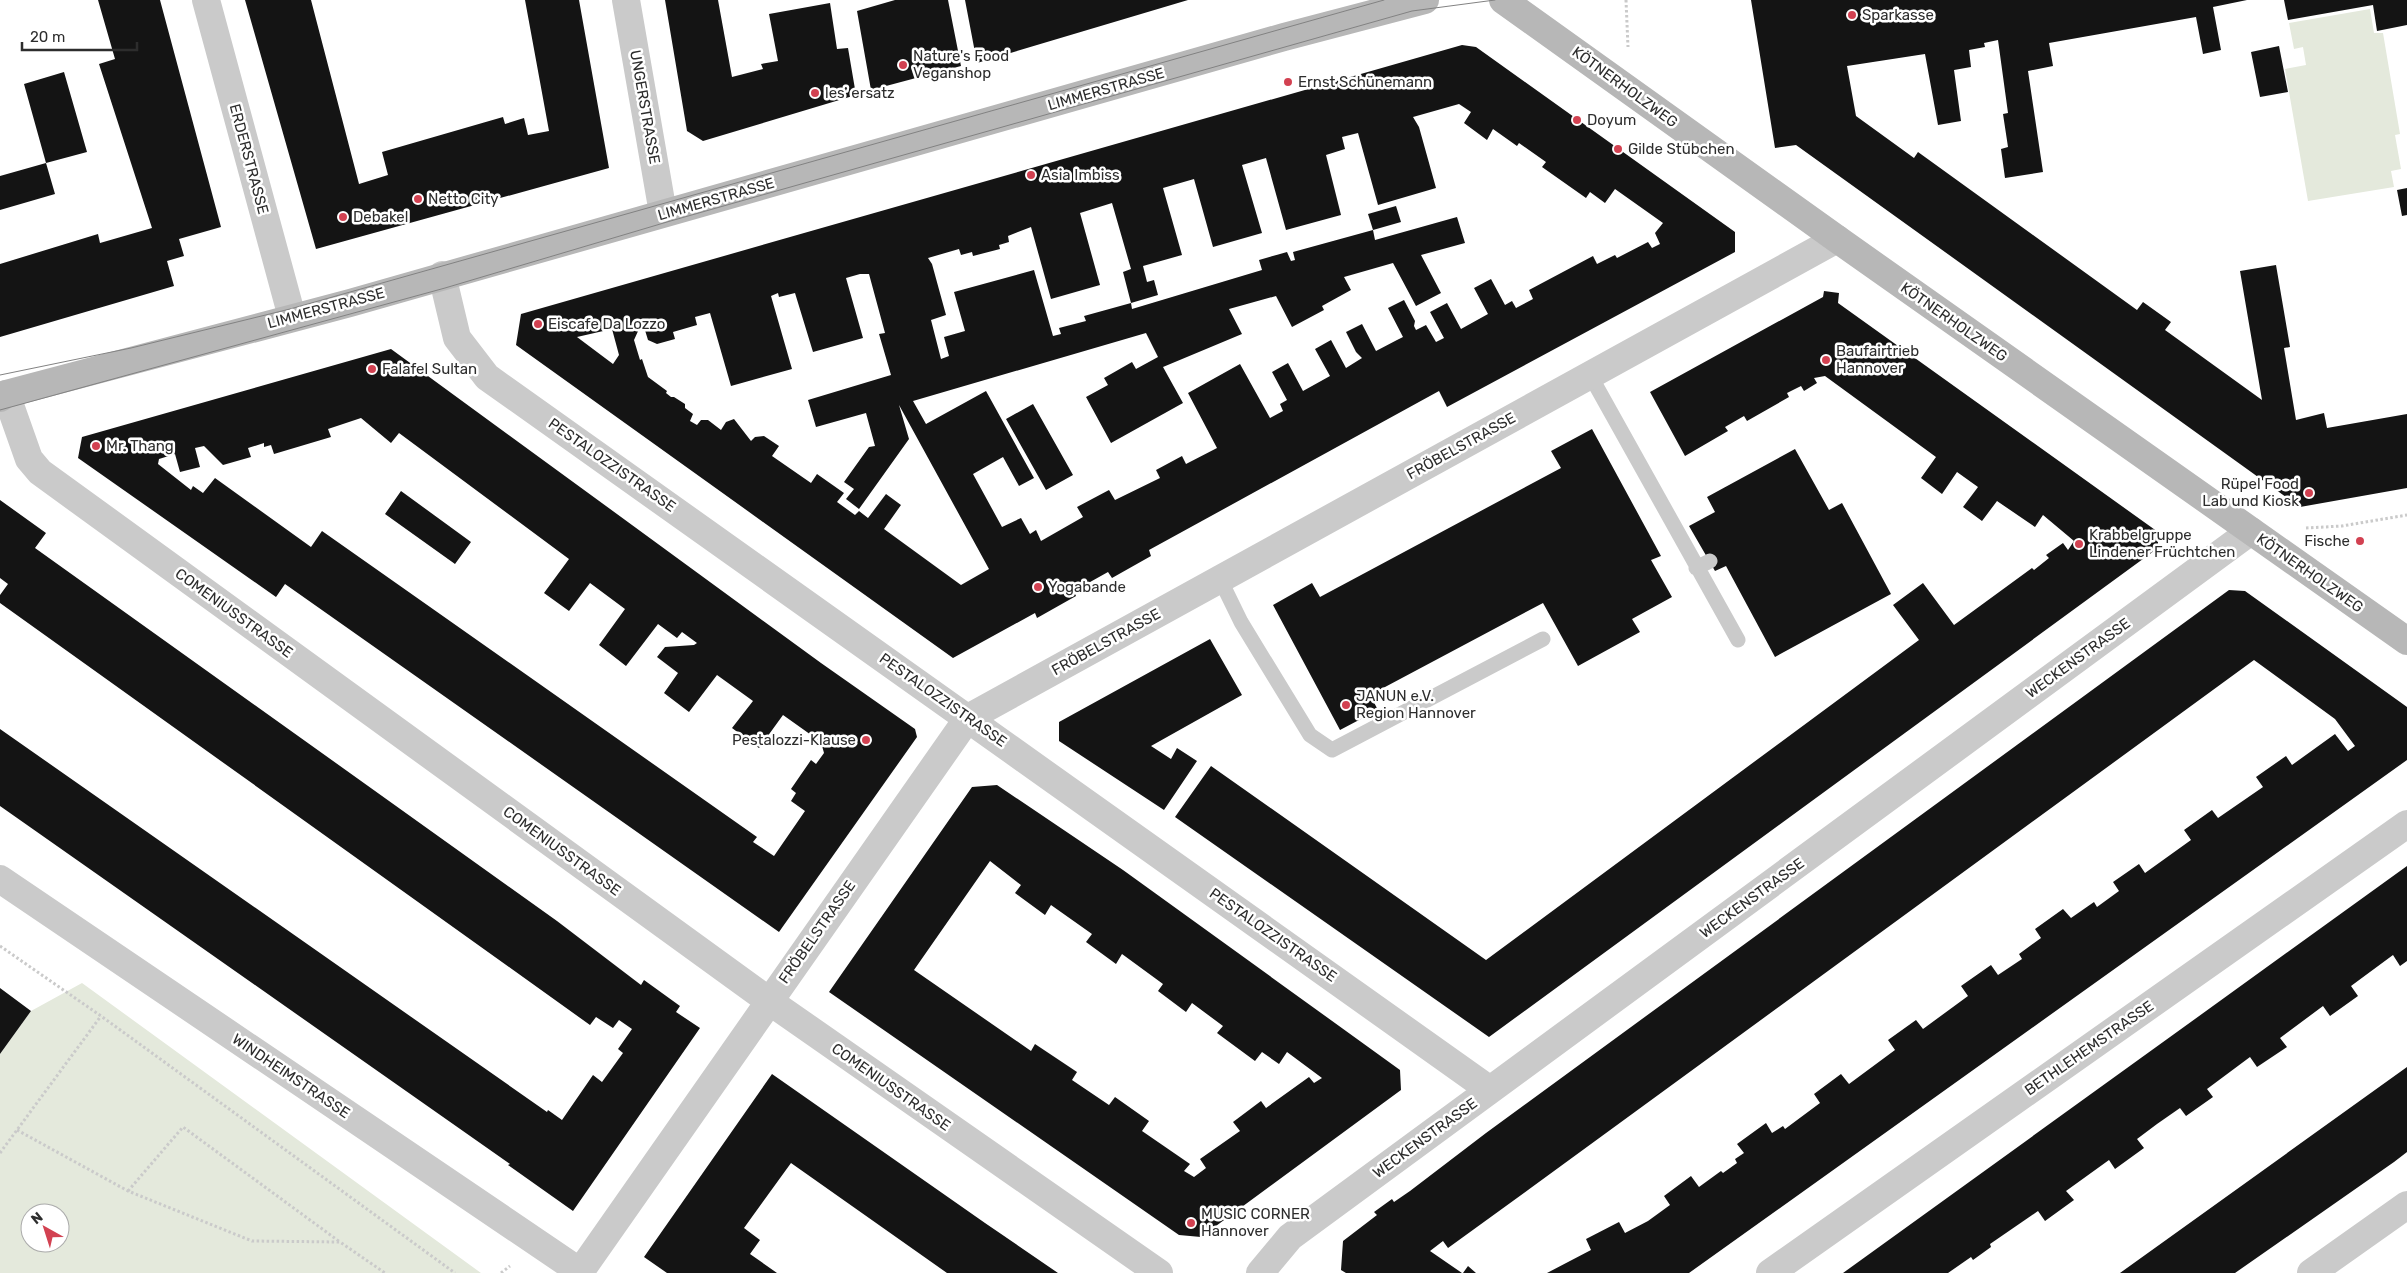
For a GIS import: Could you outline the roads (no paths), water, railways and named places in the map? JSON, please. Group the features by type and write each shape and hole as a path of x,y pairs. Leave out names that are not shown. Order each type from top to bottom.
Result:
{"street":[{"name":"ERDERSTRASSE","path":"206,0 292,317"},
{"name":"UNGERSTRASSE","path":"626,0 663,214"},
{"name":"LIMMERSTRASSE","path":"2,395 350,303 442,275 1425,0"},
{"name":"KÖTNERHOLZWEG","path":"1503,0 2407,642"},
{"name":"FRÖBELSTRASSE","path":"581,1272 968,718 1837,239"},
{"name":"PESTALOZZISTRASSE","path":"442,275 456,338 487,377 1490,1090"},
{"name":"COMENIUSSTRASSE","path":"2,395 29,459 40,472 769,1001 1159,1273"},
{"name":"WECKENSTRASSE","path":"1260,1273 1290,1237 2252,531"},
{"name":"BETHLEHEMSTRASSE","path":"1770,1273 2407,824"},
{"name":"WINDHEIMSTRASSE","path":"0,879 581,1272"},
{"path":"2311,1273 2407,1205"}],"lane":[{"path":"1590,375 1696,568 1738,640"},
{"path":"1696,568 1710,561"},
{"path":"1220,579 1241,622 1310,735 1332,750 1543,639"}],"tram line":[{"path":"0,375 131,348 290,309 1384,0"},
{"path":"0,410 445,288 667,222 1412,11 1495,0"}],"place":[{"name":"Sparkasse","path":"1852,15"},
{"name":"Nature's Food Veganshop","path":"903,65"},
{"name":"Ernst Schünemann","path":"1288,82"},
{"name":"les' ersatz","path":"815,93"},
{"name":"Doyum","path":"1577,120"},
{"name":"Gilde Stübchen","path":"1618,149"},
{"name":"Asia Imbiss","path":"1031,175"},
{"name":"Netto City","path":"418,199"},
{"name":"Debakel","path":"343,217"},
{"name":"Eiscafe Da Lozzo","path":"538,324"},
{"name":"Baufairtrieb Hannover","path":"1826,360"},
{"name":"Falafel Sultan","path":"372,369"},
{"name":"Mr. Thang","path":"96,446"},
{"name":"Rüpel Food Lab und Kiosk","path":"2309,493"},
{"name":"Fische","path":"2360,541"},
{"name":"Krabbelgruppe Lindener Früchtchen","path":"2079,544"},
{"name":"Yogabande","path":"1038,587"},
{"name":"JANUN e.V. Region Hannover","path":"1346,705"},
{"name":"Pestalozzi-Klause","path":"866,740"},
{"name":"MUSIC CORNER Hannover","path":"1191,1223"}]}
